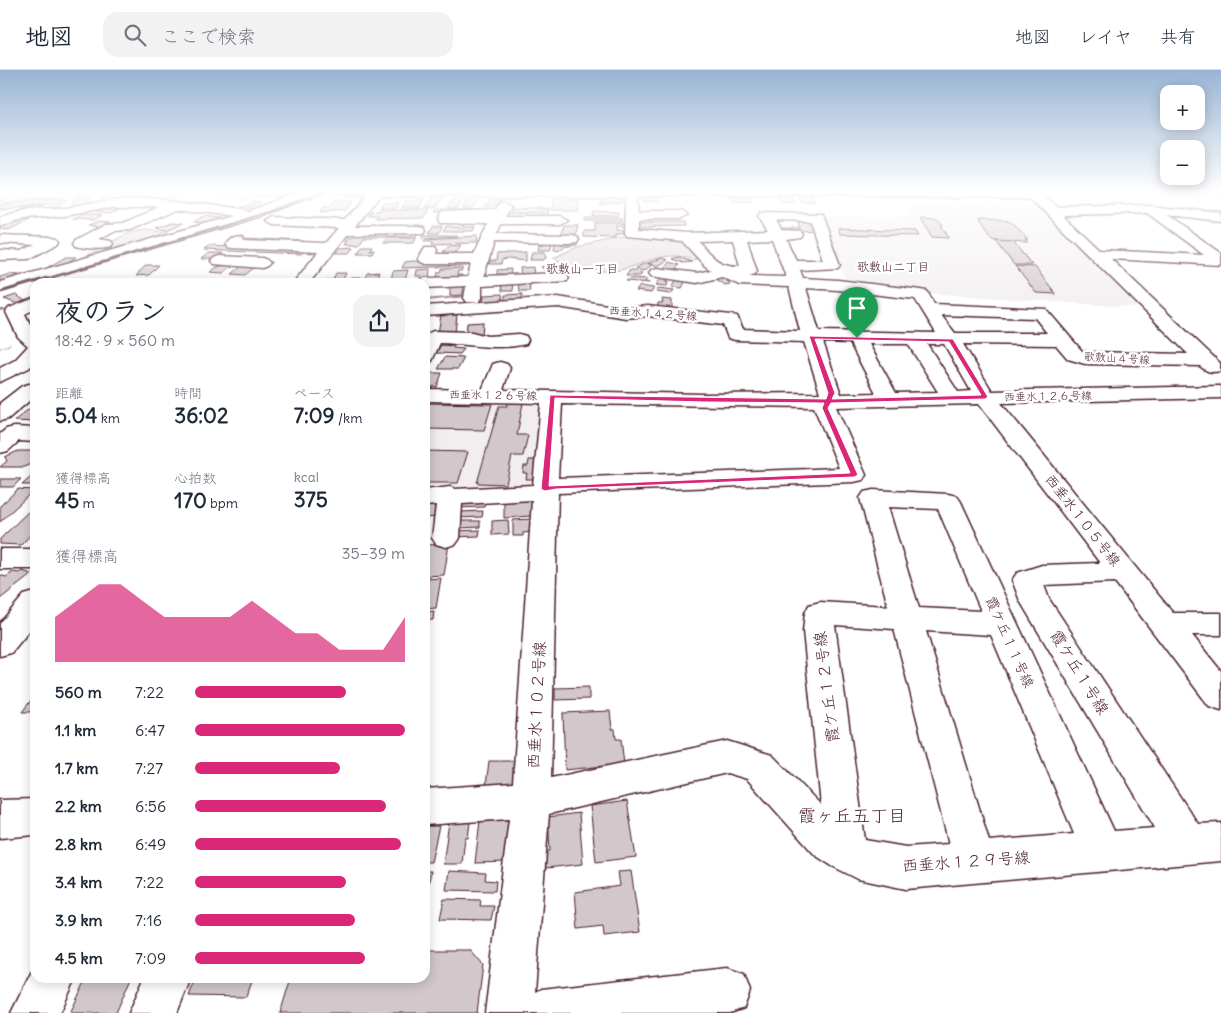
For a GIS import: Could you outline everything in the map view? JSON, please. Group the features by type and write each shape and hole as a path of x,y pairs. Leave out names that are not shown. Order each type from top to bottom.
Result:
{"street":[{"path":"0,269 42,272 81,246 81,243 98,234"},
{"path":"0,287 42,272 178,234"},
{"path":"305,278 341,234"},
{"path":"468,234 572,239"},
{"path":"646,234 686,237 744,234"},
{"path":"446,538 437,496 537,492 556,486 854,475 825,408 832,393 811,337 797,282 777,234"},
{"path":"790,266 832,265 821,234"},
{"path":"1074,234 1221,375"},
{"path":"1185,234 1221,260"},
{"path":"473,308 474,282 479,259 489,235"},
{"path":"657,273 697,278 722,271 750,271 732,236"},
{"path":"686,237 710,263 739,280 797,282"},
{"path":"0,239 106,244"},
{"path":"238,239 232,244 330,248"},
{"path":"0,255 24,256 53,241"},
{"path":"430,250 426,259 479,259"},
{"path":"1094,254 1221,260"},
{"path":"219,261 277,263"},
{"path":"297,264 316,265"},
{"path":"430,283 561,278"},
{"name":"西垂水１０５号線","path":"797,282 921,295 928,309 951,340 985,397 1221,696"},
{"name":"西垂水１４２号線","path":"430,311 558,302 626,314 650,304 731,320 735,334 811,337"},
{"path":"30,305 15,312 27,337 30,339"},
{"name":"歌敷山４号線","path":"928,309 1040,313 1075,355 1085,358 1206,360"},
{"path":"430,344 433,337 472,338 486,342 519,340"},
{"path":"811,337 951,340 1062,339"},
{"path":"857,338 889,399"},
{"path":"914,339 952,398"},
{"path":"0,376 22,364 30,355"},
{"path":"491,395 500,368"},
{"name":"西垂水１２６号線","path":"430,395 828,401 1221,392"},
{"name":"西垂水１０２号線","path":"510,1013 531,800 545,489 552,396"},
{"path":"0,446 14,434 30,435"},
{"name":"霞ケ丘１１号線","path":"906,618 874,498 948,502 1102,851"},
{"path":"0,559 30,559"},
{"name":"霞ケ丘１号線","path":"1124,572 1042,575 1027,580 1035,601 1204,843"},
{"path":"0,644 20,612"},
{"name":"霞ケ丘１２号線","path":"846,852 819,631 820,613 1002,624"},
{"path":"906,618 974,861"},
{"path":"1164,624 1221,624"},
{"name":"西垂水１２９号線","path":"430,807 531,800 727,757 759,767 829,841 846,852 858,859 906,868 1204,843"},
{"path":"0,820 30,817"},
{"path":"35,1013 50,983"},
{"path":"153,1013 166,983"},
{"path":"541,1013 727,991"}],"shaded area":[{"path":"126,234 178,234 79,260"},
{"path":"828,234 1069,234 1146,308 942,294 847,284"},
{"path":"632,235 683,239 696,256 695,260 667,256 616,271 598,271 578,267 553,258 577,247"},
{"path":"430,400 547,401 539,488 430,493"}],"building":[{"path":"355,234 417,234 416,237 364,237 359,244 346,244 349,240 345,240 347,237 353,237"},
{"path":"561,234 576,234 575,237 560,237"},
{"path":"584,234 620,234 611,238 584,237"},
{"path":"840,234 917,234 918,236"},
{"path":"930,234 947,234 949,238 932,237"},
{"path":"986,234 1022,234 1028,240 1025,240 1027,243 990,239"},
{"path":"424,235 456,235 458,236 422,238"},
{"path":"477,236 476,243 432,244 433,241 425,241 426,239"},
{"path":"244,238 304,241 300,244 239,242"},
{"path":"386,238 416,238 414,243 383,243"},
{"path":"570,241 577,241 577,245 554,250 555,243 569,245"},
{"path":"996,241 1013,242 1032,265 1014,265"},
{"path":"544,242 552,242 550,250 538,250 539,245 543,245"},
{"path":"461,245 456,252 443,252 448,246"},
{"path":"210,246 306,250 301,254 204,250"},
{"path":"362,246 372,246 370,250 374,249 372,253 358,253"},
{"path":"354,247 350,253 336,253 340,248"},
{"path":"526,252 526,261 508,259 502,260 501,264 489,264 489,261 496,261 497,254"},
{"path":"532,252 545,252 546,258 543,260 530,260"},
{"path":"209,253 223,253 215,259 201,259"},
{"path":"66,257 76,257 58,268 48,267"},
{"path":"679,257 692,262 683,263 672,259"},
{"path":"662,258 668,260 658,266 648,263"},
{"path":"405,262 422,263 470,262 468,266 402,268"},
{"path":"669,262 679,265 676,269 664,270"},
{"path":"559,263 563,267 559,267 564,271 550,274 541,267"},
{"path":"646,263 652,265 643,271 635,268"},
{"path":"146,265 159,265 149,275 136,276"},
{"path":"243,265 256,266 245,275 232,274"},
{"path":"233,266 223,273 210,272 217,267"},
{"path":"1015,266 1035,267 1056,294 1036,293"},
{"path":"533,267 534,276 521,276 520,268"},
{"path":"463,268 462,271 458,271 457,275 462,275 462,279 441,280 441,277 437,277 438,272 441,272 442,269"},
{"path":"430,269 429,278 416,276 417,270"},
{"path":"511,269 510,278 505,276 505,274 497,274 497,270"},
{"path":"408,270 406,278 391,278 393,271"},
{"path":"630,270 642,273 640,276 626,276"},
{"path":"379,272 377,278 365,278 367,273"},
{"path":"336,273 346,273 344,278 334,278"},
{"path":"10,274 19,275 0,282 0,277"},
{"path":"719,276 731,281 727,281 730,284 725,285 713,278"},
{"path":"662,277 668,278 666,281 669,281 667,286 656,285"},
{"path":"633,278 647,279 645,282 651,283 626,281"},
{"path":"677,279 686,280 682,288 672,287"},
{"path":"501,283 512,283 513,291 502,291"},
{"path":"518,283 529,283 530,291 519,291"},
{"path":"450,285 463,285 463,295 450,296"},
{"path":"640,286 654,288 651,293 636,291"},
{"path":"659,288 674,290 671,294 656,292"},
{"path":"502,294 503,302 483,303 484,295"},
{"path":"522,294 522,299 505,300 505,295"},
{"path":"16,295 27,302 18,304 4,299"},
{"path":"662,299 672,300 672,308 658,308 658,303 663,303"},
{"path":"441,315 457,315 455,333 438,334"},
{"path":"483,322 482,336 466,336 467,323"},
{"path":"441,345 464,349 460,354 436,353"},
{"path":"445,357 464,358 458,369 438,369"},
{"path":"430,373 442,373 437,387 430,386"},
{"path":"430,403 492,404 484,430 430,429"},
{"path":"508,403 523,403 517,435 528,435 523,456 512,456 506,484 477,483 499,406 507,406"},
{"path":"30,408 30,422 14,421"},
{"path":"18,451 30,451 30,464 24,467 0,467 7,461 5,457"},
{"path":"430,451 468,452 458,483 430,483"},
{"path":"529,460 542,460 539,479 526,479 527,473 523,473 524,466 528,466"},
{"path":"30,478 30,485 22,485"},
{"path":"0,479 21,479 13,487 0,487"},
{"path":"18,489 30,490 30,494 0,522 0,506"},
{"path":"534,499 535,508 531,508 531,516 504,518 504,501"},
{"path":"485,501 484,507 457,508 458,502"},
{"path":"440,504 439,517 430,518 430,505"},
{"path":"30,510 30,535 21,545 0,544 0,539"},
{"path":"483,511 482,517 458,518 459,512"},
{"path":"533,519 532,532 523,533 523,536 513,536 513,520"},
{"path":"508,520 509,534 492,535 492,521"},
{"path":"460,521 480,521 480,527 459,528"},
{"path":"480,530 479,536 453,537 454,531"},
{"path":"449,544 444,575 430,576 430,545"},
{"path":"22,571 30,573 30,576 0,599 0,575 6,577 13,572 19,573"},
{"path":"441,578 436,608 430,609 430,579"},
{"path":"430,611 434,611 433,620 430,620"},
{"path":"589,687 589,699 555,700 555,688"},
{"path":"30,702 30,712 22,712"},
{"path":"610,711 612,729 615,729 616,739 621,739 624,764 565,770 563,713"},
{"path":"489,761 517,761 514,785 486,785"},
{"path":"627,801 636,857 596,862 590,806"},
{"path":"579,813 583,864 537,869 536,853 550,851 548,817"},
{"path":"480,820 511,820 507,862 475,863"},
{"path":"449,822 470,822 468,838 465,838 462,864 443,864"},
{"path":"430,826 439,826 431,862"},
{"path":"449,871 486,873 485,880 496,881 495,891 446,890"},
{"path":"631,871 640,932 604,936 603,926 578,929 575,892 620,886 618,872"},
{"path":"444,899 481,900 480,906 494,906 491,920 440,919"},
{"path":"430,950 470,950 483,965 477,1013 280,1013 289,983 430,983"},
{"path":"85,983 129,983 116,1013 70,1013"},
{"path":"194,983 251,983 246,997 189,996"}],"waterway":[{"path":"430,300 467,296"}],"railway":[{"path":"49,278 196,234"},
{"path":"0,292 30,283"}],"district":[{"name":"歌敷山二丁目","path":"893,267"},
{"name":"歌敷山一丁目","path":"582,269"},
{"name":"霞ヶ丘五丁目","path":"852,816"}],"route":[{"path":"857,338 811,337 832,393 828,401 552,396 545,489 556,486 854,475 825,408 828,401 985,397 951,340 857,338"}]}
